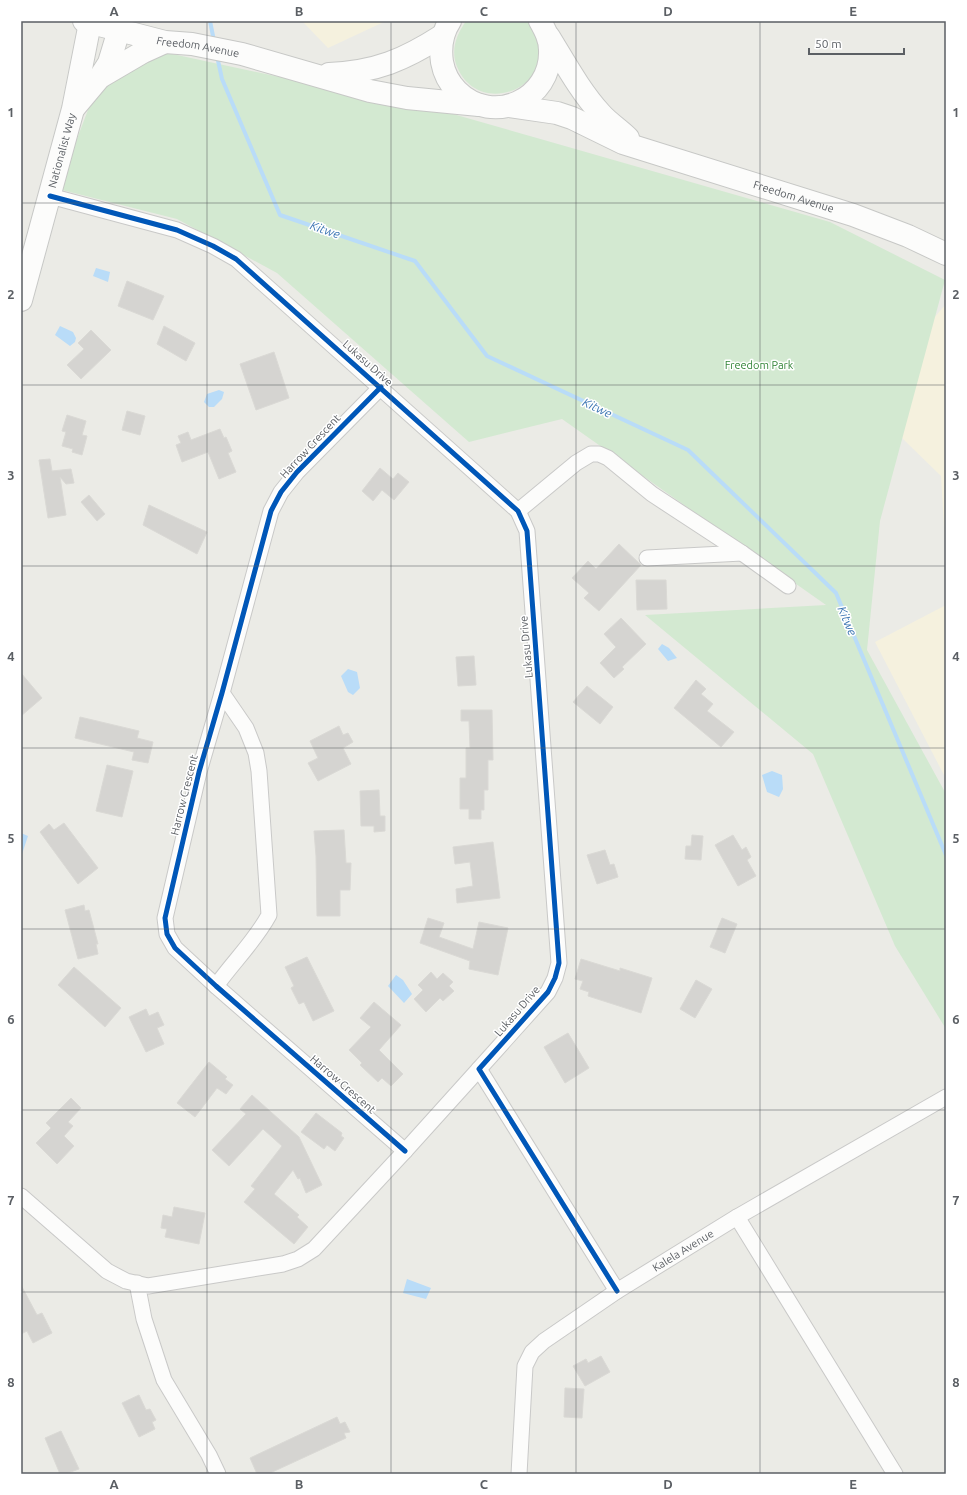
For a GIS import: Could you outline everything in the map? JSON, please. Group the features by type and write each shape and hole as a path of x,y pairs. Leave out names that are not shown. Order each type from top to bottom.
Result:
{"main road":[{"name":"Freedom Avenue","path":"87,22 165,42 192,44 242,54 370,91 407,98 479,105 494,108 509,106 557,113 572,118 623,143 852,215 908,236 946,254"},
{"name":"Nationalist Way","path":"22,295 73,109 87,22"},
{"name":"Freedom Avenue","path":"544,27 576,81 599,112 638,147"},
{"path":"509,106 523,100 535,91 544,79 549,64 550,49 544,27"},
{"name":"Freedom Avenue","path":"312,75 351,73 377,68 404,58 447,28"},
{"path":"447,28 440,52 443,70 451,85 463,97 479,105"},
{"path":"73,109 100,77 112,57 119,30"},
{"path":"100,77 143,52 165,42"}],"street":[{"name":"Lukasu Drive","path":"21,1196 108,1271 126,1281 148,1286 283,1264 298,1259 314,1249 405,1151 548,992 555,978 559,963 527,531 518,511 236,259 194,237 176,230 50,196"},
{"name":"Harrow Crescent","path":"381,387 297,472 281,492 271,511 199,772 165,918 167,934 175,948 216,986 405,1151"},
{"path":"518,511 576,463 591,454 599,454 608,458 652,494 742,553 788,586"},
{"path":"647,558 742,553"},
{"path":"216,986 230,966 261,929 269,914 259,772 256,753 246,728 222,693"},
{"path":"479,1069 617,1291"},
{"name":"Kalela Avenue","path":"519,1474 525,1366 532,1352 544,1341 617,1291 737,1217 946,1097"},
{"path":"737,1217 895,1474"},
{"path":"137,1283 144,1319 164,1380 209,1455 218,1474"}],"shaded area":[{"path":"302,21 386,21 328,48"},
{"path":"946,304 946,560 941,476 863,400"},
{"path":"946,605 946,779 875,642"}],"green space":[{"path":"466,21 529,22 537,35 540,54 536,70 525,83 512,91 496,94 480,91 466,81 456,64 454,52 456,41"},
{"name":"Freedom Park","path":"163,52 453,114 830,222 945,280 880,521 867,650 946,794 946,1029 895,946 813,754 645,615 826,605 562,419 469,442 277,273 177,219 58,189 94,94"}],"water":[{"path":"96,268 110,272 108,282 93,276"},
{"path":"60,326 73,332 76,338 75,342 70,346 55,335"},
{"path":"219,390 224,392 222,399 214,407 209,407 204,402 207,394"},
{"path":"662,644 669,648 677,658 668,661 658,649"},
{"path":"348,669 357,672 360,688 353,695 348,692 341,676"},
{"path":"772,771 782,775 783,789 779,797 767,792 762,775"},
{"path":"21,833 28,836 21,857"},
{"path":"396,975 403,980 412,994 404,1003 388,986"},
{"path":"407,1279 431,1288 426,1299 403,1293"}],"building":[{"path":"127,281 164,296 153,320 118,306"},
{"path":"164,326 195,343 186,361 157,344"},
{"path":"91,330 111,350 81,379 67,365 84,349 78,343"},
{"path":"274,352 289,398 256,410 240,364"},
{"path":"127,411 145,416 140,435 122,430"},
{"path":"67,415 86,421 82,435 87,436 82,455 72,452 73,449 62,446 66,432 62,431"},
{"path":"220,429 224,438 226,437 232,451 228,453 236,472 219,479 208,452 182,462 176,445 181,443 178,436 188,432 191,440"},
{"path":"50,459 52,471 71,469 74,483 66,484 60,477 66,515 48,518 39,460"},
{"path":"380,468 393,479 398,473 409,482 394,500 382,490 373,501 362,491"},
{"path":"89,495 105,514 97,521 81,502"},
{"path":"149,505 207,532 197,554 143,525"},
{"path":"619,544 641,565 599,611 584,598 589,593 572,578 588,561 596,569"},
{"path":"636,580 666,580 667,609 637,610"},
{"path":"621,618 646,644 622,667 624,669 614,678 600,663 616,647 604,634"},
{"path":"474,656 476,685 458,686 456,657"},
{"path":"21,673 42,698 21,716"},
{"path":"696,680 706,689 701,694 713,704 707,711 734,732 721,747 674,708"},
{"path":"587,686 613,707 600,724 573,702"},
{"path":"461,710 492,710 493,760 488,760 488,790 484,790 484,810 481,810 481,819 469,819 469,809 460,809 460,778 466,778 466,748 470,748 469,721 461,721"},
{"path":"80,717 139,731 137,738 153,742 148,763 132,760 134,752 75,738"},
{"path":"339,726 343,735 348,733 353,742 343,748 351,764 318,781 308,763 318,758 310,741"},
{"path":"107,765 133,771 122,817 96,811"},
{"path":"379,790 380,816 385,816 385,831 374,832 374,826 361,826 360,791"},
{"path":"64,823 98,868 78,884 40,832 49,824 54,830"},
{"path":"344,830 346,863 351,863 350,890 340,890 340,916 317,916 314,831"},
{"path":"692,835 703,836 701,860 685,859 686,846 691,846"},
{"path":"733,835 742,850 746,847 751,857 747,860 756,876 738,886 715,845"},
{"path":"493,842 500,898 457,903 456,889 473,886 470,862 455,864 453,847"},
{"path":"605,850 610,865 614,864 618,877 597,884 587,855"},
{"path":"84,905 85,911 89,910 98,944 96,944 98,954 78,959 65,910"},
{"path":"428,918 444,923 439,937 473,949 479,922 508,928 498,975 469,969 470,961 420,943"},
{"path":"722,918 737,924 725,953 710,947"},
{"path":"307,957 334,1011 313,1021 304,1002 299,1004 291,988 294,986 285,967"},
{"path":"581,959 620,971 620,968 652,978 641,1013 588,996 589,992 580,989 583,981 575,979"},
{"path":"74,967 121,1008 105,1027 58,985"},
{"path":"431,972 437,979 443,973 453,982 449,986 454,991 443,1001 440,998 426,1012 414,999 423,990 418,985"},
{"path":"696,980 712,989 695,1018 680,1009"},
{"path":"374,1002 401,1025 379,1050 403,1074 391,1086 382,1078 378,1082 360,1065 362,1063 349,1050 371,1027 360,1018"},
{"path":"146,1009 149,1016 158,1012 164,1025 157,1028 164,1044 146,1052 129,1017"},
{"path":"568,1033 589,1068 565,1083 544,1047"},
{"path":"209,1062 227,1077 225,1079 233,1085 226,1094 217,1088 195,1117 177,1103"},
{"path":"252,1095 299,1137 322,1185 306,1193 300,1178 298,1179 293,1170 274,1194 299,1215 297,1217 308,1227 294,1244 244,1202 255,1189 251,1186 282,1146 263,1129 229,1166 212,1150 246,1114 240,1109"},
{"path":"71,1098 81,1108 68,1122 73,1126 64,1136 74,1146 57,1164 36,1143 51,1128 46,1123"},
{"path":"316,1113 342,1133 341,1136 344,1138 335,1151 327,1145 324,1149 301,1132"},
{"path":"174,1207 205,1213 199,1244 165,1237 167,1229 161,1228 163,1215 172,1217"},
{"path":"21,1285 37,1315 42,1313 52,1333 33,1343 27,1331 21,1334"},
{"path":"601,1356 610,1372 585,1386 573,1366 586,1359 588,1363"},
{"path":"565,1388 584,1389 582,1418 564,1417"},
{"path":"139,1395 146,1410 150,1409 156,1420 152,1422 155,1429 139,1437 122,1403"},
{"path":"337,1417 340,1424 345,1422 350,1432 344,1433 346,1438 268,1474 257,1474 250,1458"},
{"path":"61,1431 79,1469 65,1474 60,1474 45,1438"}],"waterway":[{"name":"Kitwe","path":"210,21 214,41"},
{"name":"Kitwe","path":"217,56 222,79 280,215 415,261 487,356 688,450 836,593 946,855"}],"cycle path":[{"path":"50,196 177,230 213,246 236,259 518,511 527,531 559,963 555,978 548,992 479,1069 617,1291"},
{"path":"381,387 297,472 281,492 271,511 199,772 165,918 167,934 175,948 216,986 405,1151"}]}
